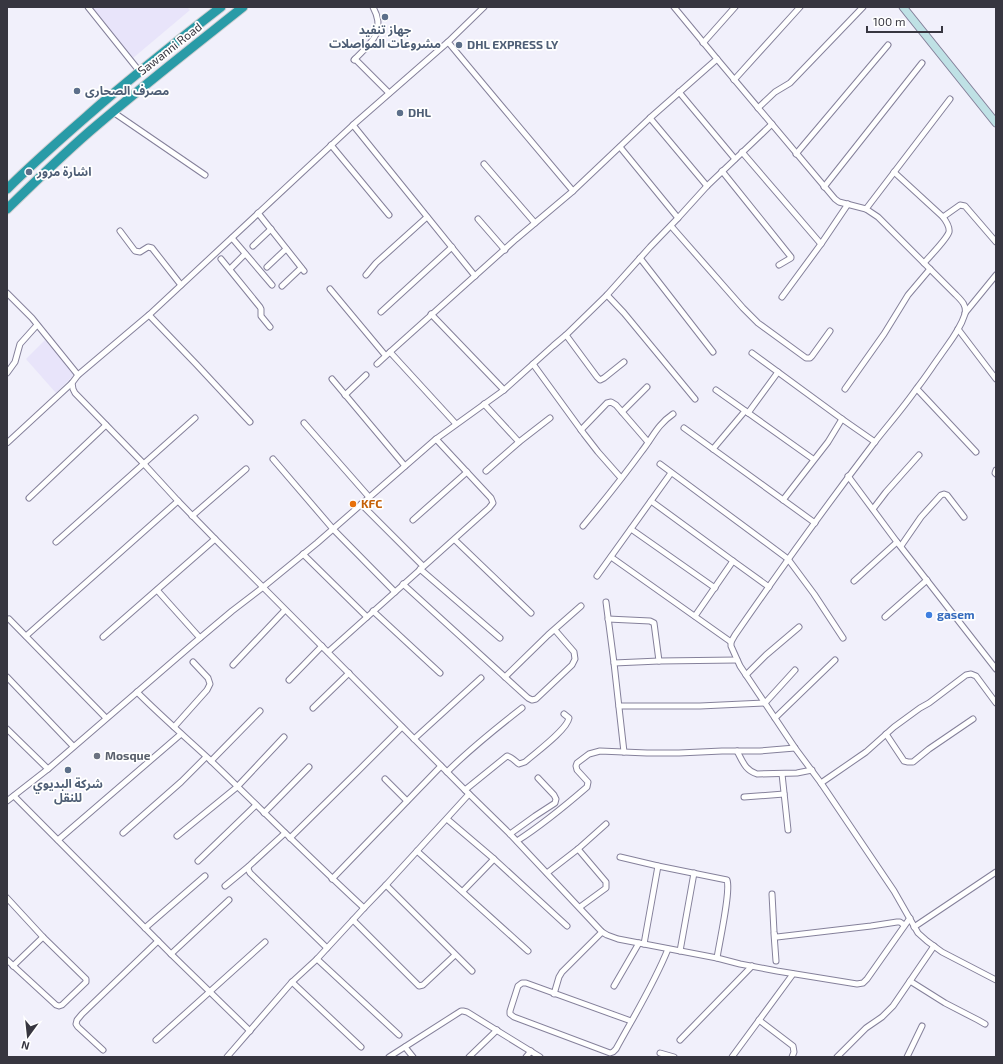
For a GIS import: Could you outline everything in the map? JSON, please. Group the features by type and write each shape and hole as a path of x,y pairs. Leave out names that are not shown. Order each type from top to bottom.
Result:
{"highway":[{"name":"Sawanni Road","path":"7,189 75,126 221,7"},
{"name":"Sawanni Road","path":"7,209 40,176 96,126 243,7"},
{"path":"29,168 33,174 40,176"},
{"path":"17,179 25,182 27,190"}],"street":[{"path":"88,7 140,72"},
{"path":"373,7 376,12 378,32 375,38 354,59 389,93"},
{"path":"7,443 78,376 150,315 331,145 448,42 484,7"},
{"path":"674,7 835,199 839,202 866,209 878,217 964,303 965,313"},
{"path":"703,43 736,7"},
{"path":"734,80 800,7"},
{"path":"758,108 775,92 790,83 863,7"},
{"path":"904,7 996,124"},
{"path":"448,42 573,191"},
{"path":"796,154 888,45"},
{"path":"377,364 573,191 650,118 717,59"},
{"path":"824,187 922,63"},
{"path":"679,92 735,159"},
{"path":"866,209 950,99"},
{"path":"113,112 206,175"},
{"path":"650,118 707,186"},
{"path":"7,801 48,769 232,611 333,529 436,439 504,390 566,335 607,295 707,186 772,124"},
{"path":"353,126 398,179 475,276"},
{"path":"331,145 389,215"},
{"path":"620,147 678,218"},
{"path":"742,152 821,244"},
{"path":"484,164 536,223"},
{"path":"722,171 791,257 779,265"},
{"path":"894,172 943,217 949,226 949,232 946,238 924,263"},
{"path":"782,297 848,204"},
{"path":"943,217 960,205 965,206 996,242"},
{"path":"258,213 302,270 282,286"},
{"path":"366,275 376,263 427,217"},
{"path":"478,219 505,250"},
{"path":"671,226 758,323 806,358 810,358 812,356 830,331"},
{"path":"254,246 271,229"},
{"path":"120,231 135,251 140,252 148,247 152,248 182,285"},
{"path":"232,238 272,285"},
{"path":"381,312 452,247"},
{"path":"267,267 286,249"},
{"path":"230,269 246,254"},
{"path":"640,258 713,352"},
{"path":"221,259 260,307 261,316 270,327"},
{"path":"844,388 884,334 908,295 930,269"},
{"path":"996,275 965,313 958,329 917,389 848,476 788,559 731,642 731,646 737,660 746,675 894,891 918,933 942,952 996,980"},
{"path":"330,289 388,354 456,424"},
{"path":"7,294 32,318 78,376"},
{"path":"607,295 624,313 695,399"},
{"path":"432,314 504,390"},
{"path":"150,315 250,422"},
{"path":"7,373 14,362 20,344 38,325"},
{"path":"958,329 996,379"},
{"path":"566,335 600,380 624,362"},
{"path":"752,353 875,442"},
{"path":"533,364 581,430 621,478"},
{"path":"991,372 996,369"},
{"path":"713,450 778,372"},
{"path":"345,395 366,375"},
{"path":"332,379 405,466"},
{"path":"72,383 75,393 215,540 517,841 602,932 618,939 668,950 680,951 793,974 857,984 863,983 867,979 910,918"},
{"path":"622,412 647,387"},
{"path":"917,389 976,452"},
{"path":"716,390 814,459"},
{"path":"581,430 607,403 611,402 622,412 648,442"},
{"path":"484,404 519,442"},
{"path":"583,526 645,448 658,426 673,414"},
{"path":"56,542 195,418"},
{"path":"486,470 550,418"},
{"path":"784,500 828,442 842,419"},
{"path":"304,423 369,497"},
{"path":"29,498 106,425"},
{"path":"684,428 815,523"},
{"path":"328,652 455,540 493,503 491,498 436,439"},
{"path":"873,509 919,455"},
{"path":"273,459 333,529 395,592"},
{"path":"660,464 788,559 814,594 843,638"},
{"path":"192,516 246,468"},
{"path":"996,470 996,474"},
{"path":"413,520 467,472"},
{"path":"597,576 672,473"},
{"path":"848,476 996,669"},
{"path":"854,581 899,544 921,516 941,495 947,495 964,517"},
{"path":"26,636 178,501"},
{"path":"651,501 769,587"},
{"path":"361,504 422,568 500,638"},
{"path":"631,529 714,588"},
{"path":"103,637 215,540"},
{"path":"455,540 531,613"},
{"path":"303,554 368,617"},
{"path":"611,557 731,642"},
{"path":"695,616 733,562"},
{"path":"885,617 927,580"},
{"path":"404,584 504,677 532,700 536,699 572,665 575,659 574,652 555,630"},
{"path":"157,590 200,638"},
{"path":"606,602 624,752"},
{"path":"504,677 581,606"},
{"path":"233,666 285,610"},
{"path":"373,611 440,673"},
{"path":"9,619 106,718"},
{"path":"608,619 650,621 654,623 659,661"},
{"path":"746,675 766,655 799,627"},
{"path":"288,680 322,646"},
{"path":"614,663 737,660"},
{"path":"776,718 836,660"},
{"path":"174,727 207,690 210,684 208,678 194,662"},
{"path":"619,706 700,706 765,703 795,670"},
{"path":"313,708 349,673"},
{"path":"821,783 866,752 886,734 966,675 971,674 976,676 996,703"},
{"path":"7,677 73,746"},
{"path":"414,739 481,678"},
{"path":"137,692 364,908"},
{"path":"447,772 474,746 522,708"},
{"path":"211,761 260,711"},
{"path":"227,1057 292,982 317,959 447,818 467,792 507,756 511,757 519,764 525,762 560,732 568,723 569,718 564,714"},
{"path":"886,734 904,761 913,762 929,749 973,719"},
{"path":"290,838 402,726"},
{"path":"7,729 48,769"},
{"path":"58,840 181,734"},
{"path":"176,836 237,787 284,737"},
{"path":"517,841 532,832 587,787 588,782 577,770 576,766 577,763 589,754 600,751 679,753 795,748"},
{"path":"737,751 746,768 757,774 797,773 812,770"},
{"path":"123,833 206,757"},
{"path":"332,879 441,766"},
{"path":"264,813 309,767"},
{"path":"782,774 788,830"},
{"path":"510,834 555,803 556,799 554,795 538,778"},
{"path":"385,779 406,802"},
{"path":"744,797 784,794"},
{"path":"14,796 250,1031"},
{"path":"198,861 256,805"},
{"path":"447,818 567,926"},
{"path":"547,873 578,849 606,824"},
{"path":"226,886 284,832"},
{"path":"578,849 606,882 606,888 580,907"},
{"path":"417,851 528,951"},
{"path":"620,857 727,880 725,911 716,958"},
{"path":"463,891 494,859"},
{"path":"249,866 248,869 250,873 327,948"},
{"path":"614,986 642,944 658,866"},
{"path":"914,927 996,872"},
{"path":"680,951 694,873"},
{"path":"145,928 205,876"},
{"path":"386,885 472,971"},
{"path":"772,894 776,961"},
{"path":"7,898 43,937 86,979 86,982 62,1006 59,1006 56,1005 7,960"},
{"path":"171,954 229,900"},
{"path":"353,920 419,986 423,985 455,955"},
{"path":"774,932 775,936 780,937 897,922 904,925"},
{"path":"554,994 562,972 602,932"},
{"path":"13,966 43,937"},
{"path":"103,1050 78,1027 76,1024 77,1020 158,941"},
{"path":"156,1040 265,942"},
{"path":"837,1057 866,1028 882,1017 893,1006 934,946"},
{"path":"631,1021 526,983 522,983 518,986 510,1011 510,1014 514,1017 610,1053 613,1052 616,1049 631,1021 663,961 668,950"},
{"path":"317,959 399,1035"},
{"path":"680,1040 752,966"},
{"path":"732,1057 793,974"},
{"path":"910,981 945,1003 985,1024"},
{"path":"292,982 361,1047"},
{"path":"389,1057 461,1011 467,1012 540,1057"},
{"path":"759,1020 793,1046 794,1052 792,1057"},
{"path":"907,1057 922,1026"},
{"path":"469,1057 497,1030"},
{"path":"405,1047 413,1057"},
{"path":"526,1057 532,1052"},
{"path":"660,1053 674,1057"}],"shaded area":[{"path":"90,7 187,7 190,10 133,58"},
{"path":"45,340 73,374 72,377 56,393 26,359"}],"place":[{"name":"جهاز تنفيد مشروعات المواصلات","path":"385,17"},
{"name":"DHL EXPRESS LY","path":"459,45"},
{"name":"مصرف الصحارى","path":"77,91"},
{"name":"DHL","path":"400,113"},
{"name":"اشارة مرور","path":"29,172"},
{"name":"KFC","path":"353,504"},
{"name":"gasem","path":"929,615"},
{"name":"Mosque","path":"97,756"},
{"name":"شركة البديوي للنقل","path":"68,770"}]}
